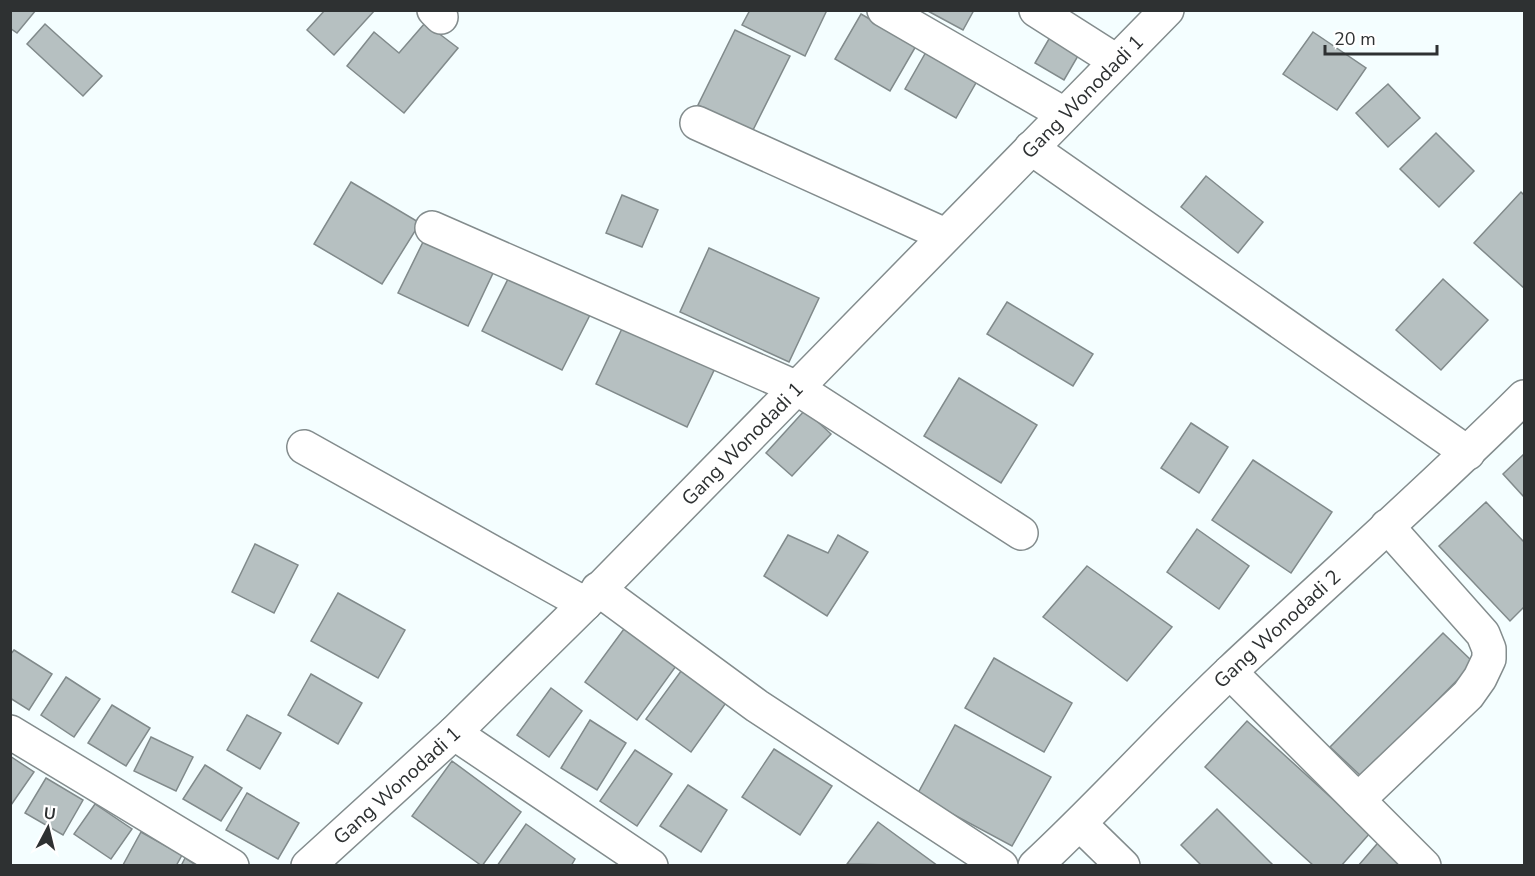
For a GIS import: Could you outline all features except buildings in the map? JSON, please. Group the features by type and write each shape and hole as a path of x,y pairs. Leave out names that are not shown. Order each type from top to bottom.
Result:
{"street":[{"path":"884,10 1064,114"},
{"path":"1036,10 1116,61"},
{"name":"Gang Wonodadi 1","path":"308,866 454,733 592,597 795,387 1167,10"},
{"path":"698,123 945,235"},
{"path":"1031,148 1468,453"},
{"path":"432,228 795,387 1021,533"},
{"name":"Gang Wonodadi 2","path":"1035,866 1080,824 1230,672 1468,453 1524,397"},
{"path":"304,447 592,597 1001,866"},
{"path":"1358,800 1468,694 1486,670 1488,659 1489,649 1483,634 1387,526"},
{"path":"1230,672 1425,866"},
{"path":"10,732 232,866"},
{"path":"454,733 651,866"},
{"path":"1080,824 1124,866"}]}
